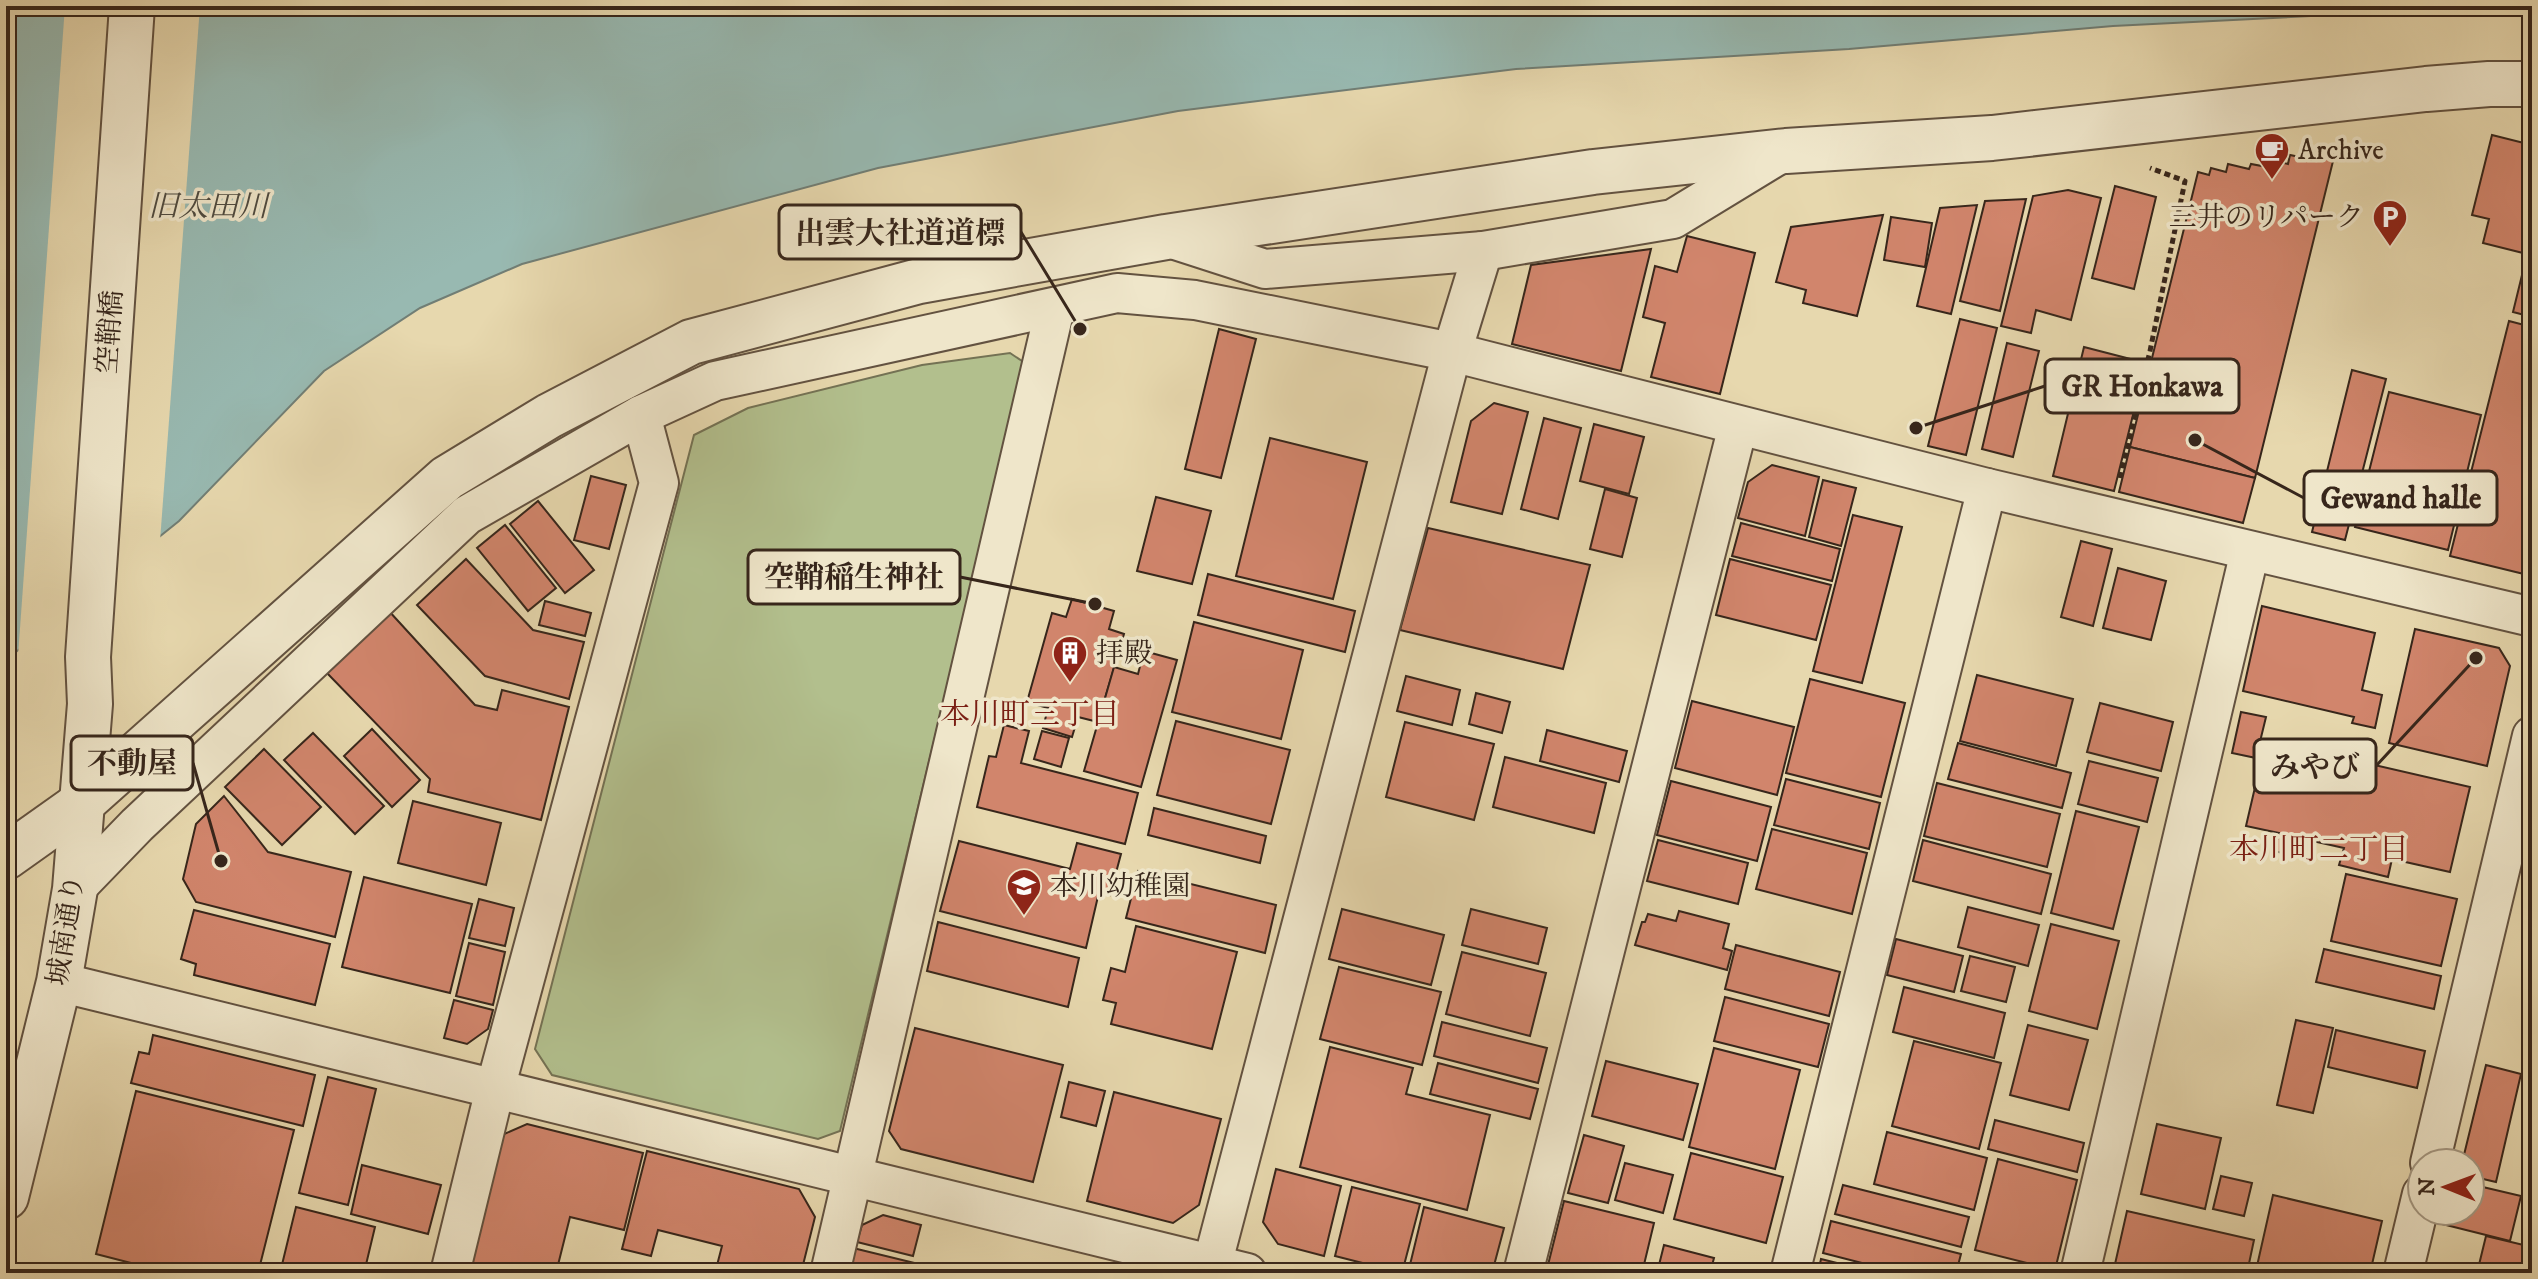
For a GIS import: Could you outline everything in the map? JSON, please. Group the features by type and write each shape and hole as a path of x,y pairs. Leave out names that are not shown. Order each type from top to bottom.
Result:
{"street":[{"name":"空鞘橋","path":"88,657 132,6"},
{"path":"6,857 82,803 447,478 549,416 691,342 919,281 1166,237 1593,172 1786,151 1992,138 2426,89 2532,84"},
{"path":"1166,237 1265,269 1483,251 1673,219 1786,151"},
{"path":"59,982 1223,1270 1452,352 1483,251"},
{"path":"75,889 137,825 467,515 641,415 715,381 1117,293 1195,300 1452,352 1987,488 2532,617"},
{"path":"830,1273 1055,308"},
{"path":"450,1273 495,1089 659,483 641,415"},
{"path":"1523,1273 1738,426"},
{"path":"1790,1273 1987,488"},
{"path":"2080,1273 2250,551"},
{"name":"城南通り","path":"6,1197 59,982 75,889 90,704 88,657"},
{"path":"2434,1147 2532,736"},
{"path":"2403,1273 2414,1227"}],"path":[{"path":"2110,518 2150,351 2185,181 2144,166"}],"green space":[{"path":"1010,353 1025,363 840,1131 818,1139 552,1075 535,1049 694,435 748,408 922,365"}],"water":[{"name":"旧太田川","path":"6,6 2509,6 2113,26 1849,49 1516,69 1178,111 878,168 522,264 420,308 324,371 179,521 6,660"}],"pier":[{"path":"65,6 200,6 160,541 18,656"}],"building":[{"path":"2492,135 2532,145 2532,217 2523,253 2483,243 2489,219 2472,215"},
{"path":"2317,148 2335,153 2255,478 2130,447 2198,172 2209,175 2211,168 2226,172 2228,164 2249,169 2251,164 2267,167 2268,159 2288,164 2290,155 2314,160"},
{"path":"2115,186 2156,197 2134,289 2092,278"},
{"path":"2068,190 2101,198 2071,320 2036,310 2031,333 2001,326 2033,196"},
{"path":"2026,199 2000,311 1960,301 1985,201"},
{"path":"1977,205 1951,314 1917,306 1940,208"},
{"path":"1883,215 1857,316 1803,303 1806,290 1776,282 1791,227"},
{"path":"1891,217 1932,223 1925,267 1884,260"},
{"path":"2532,234 2532,317 2513,312"},
{"path":"1687,236 1755,253 1720,394 1651,377 1665,323 1643,317 1655,266 1677,272"},
{"path":"1651,249 1621,371 1512,344 1531,265"},
{"path":"1960,319 1997,328 1966,455 1928,446"},
{"path":"2509,321 2532,327 2532,558 2528,575 2450,556"},
{"path":"1219,329 1256,339 1221,478 1185,469"},
{"path":"2007,343 2039,351 2013,457 1982,449"},
{"path":"2084,347 2146,363 2114,491 2053,476"},
{"path":"2352,370 2386,379 2345,540 2312,532"},
{"path":"2389,392 2481,415 2448,550 2355,527"},
{"path":"1494,403 1528,412 1502,514 1451,502 1471,421"},
{"path":"1544,418 1581,428 1558,519 1521,509"},
{"path":"1594,424 1644,437 1629,494 1580,481"},
{"path":"1270,438 1367,462 1333,599 1236,576"},
{"path":"2130,447 2255,478 2243,523 2119,492"},
{"path":"1772,465 1819,477 1805,536 1738,518 1748,482"},
{"path":"591,476 626,485 609,549 574,540"},
{"path":"1823,480 1856,488 1841,546 1809,537"},
{"path":"1605,489 1637,498 1622,557 1590,549"},
{"path":"1156,497 1211,511 1192,584 1137,571"},
{"path":"538,501 594,570 565,593 510,524"},
{"path":"1853,515 1902,527 1862,683 1813,671"},
{"path":"1741,523 1840,549 1832,581 1732,556"},
{"path":"505,525 556,588 528,611 477,548"},
{"path":"1428,528 1590,565 1563,669 1400,630"},
{"path":"2081,541 2112,549 2093,626 2061,617"},
{"path":"466,559 533,630 584,642 569,699 485,676 417,605"},
{"path":"1730,559 1831,585 1816,640 1716,615"},
{"path":"2118,568 2166,581 2151,640 2103,628"},
{"path":"1208,574 1355,611 1345,652 1198,615"},
{"name":"拝殿","path":"1072,599 1114,611 1109,629 1124,634 1098,722 1078,717 1072,737 1043,728 1048,708 1027,702 1052,613 1066,617"},
{"path":"545,601 591,613 585,636 539,625"},
{"path":"2262,606 2375,633 2362,690 2382,695 2375,728 2352,723 2354,717 2243,691"},
{"path":"388,610 475,705 497,710 502,690 569,707 541,820 428,792 430,779 325,671"},
{"path":"1194,622 1303,650 1281,739 1172,712"},
{"path":"2415,629 2499,648 2510,666 2487,766 2389,743"},
{"path":"1144,651 1177,660 1141,787 1084,771 1114,667 1138,674"},
{"path":"1977,675 2073,699 2056,766 1960,741"},
{"path":"1406,676 1460,690 1452,725 1397,711"},
{"path":"1810,679 1905,703 1881,797 1786,773"},
{"path":"1476,693 1510,702 1502,733 1469,724"},
{"path":"1692,701 1794,727 1777,795 1675,768"},
{"path":"2100,703 2173,722 2161,771 2087,752"},
{"path":"2241,712 2266,717 2256,758 2232,753"},
{"path":"1176,721 1290,750 1271,824 1157,795"},
{"path":"1405,722 1494,744 1474,820 1386,797"},
{"name":"本川幼稚園","path":"1004,725 1029,731 1021,763 1138,793 1125,844 977,807 989,756 996,757"},
{"path":"372,729 420,780 392,807 344,756"},
{"path":"1547,730 1627,751 1619,782 1540,761"},
{"path":"1042,731 1069,738 1061,767 1034,759"},
{"path":"313,733 384,806 355,834 284,760"},
{"path":"2266,740 2470,787 2450,872 2392,859 2388,877 2339,865 2344,848 2299,838 2295,856 2274,851 2279,833 2246,826"},
{"path":"1958,743 2071,773 2062,808 1948,779"},
{"path":"264,749 321,807 282,845 225,787"},
{"path":"1505,757 1606,783 1594,833 1493,807"},
{"path":"2089,761 2158,778 2147,822 2078,804"},
{"path":"1786,779 1880,803 1869,849 1774,825"},
{"path":"1671,781 1771,807 1757,861 1657,835"},
{"path":"1937,783 2060,814 2047,867 1924,836"},
{"path":"224,796 268,852 351,872 335,937 196,902 183,879 196,824"},
{"path":"413,801 501,823 486,885 398,863"},
{"path":"1154,808 1266,836 1260,863 1148,835"},
{"path":"2076,811 2139,827 2113,929 2051,913"},
{"path":"1772,829 1867,853 1852,914 1756,889"},
{"path":"1658,840 1748,863 1738,904 1647,881"},
{"path":"1923,840 2051,874 2041,914 1913,881"},
{"path":"959,841 1070,869 1077,843 1121,854 1110,895 1099,892 1086,948 940,911"},
{"path":"1138,871 1276,905 1265,953 1126,918"},
{"path":"2346,874 2457,899 2441,966 2331,941"},
{"path":"364,877 472,904 450,993 342,967"},
{"path":"479,899 514,908 505,946 469,938"},
{"path":"1968,907 2039,925 2028,966 1958,947"},
{"path":"1342,909 1444,935 1431,985 1329,959"},
{"path":"1471,909 1547,928 1538,964 1462,945"},
{"path":"194,910 330,944 315,1005 194,975 196,964 181,959"},
{"path":"1679,911 1729,924 1723,948 1732,951 1727,970 1635,945 1642,922 1648,914 1676,921"},
{"name":"本川幼稚園","path":"938,922 1079,958 1068,1007 927,971"},
{"path":"2051,924 2119,941 2097,1029 2029,1011"},
{"path":"1136,926 1237,952 1212,1049 1111,1024 1116,1003 1103,1000 1111,968 1125,972"},
{"path":"1896,939 1963,956 1954,992 1887,975"},
{"path":"469,943 505,952 493,1005 456,996"},
{"path":"1736,945 1840,972 1829,1016 1725,989"},
{"path":"2324,949 2441,976 2434,1009 2316,982"},
{"path":"1462,952 1546,973 1530,1036 1446,1014"},
{"path":"1970,956 2015,967 2006,1002 1961,991"},
{"path":"1339,967 1441,992 1422,1065 1320,1039"},
{"path":"1904,987 2005,1013 1994,1058 1893,1032"},
{"path":"1725,997 1829,1024 1818,1067 1714,1041"},
{"path":"454,1000 493,1010 488,1029 467,1044 444,1038"},
{"path":"2296,1020 2333,1028 2313,1113 2277,1105"},
{"path":"1442,1022 1547,1048 1538,1083 1434,1056"},
{"path":"2028,1025 2088,1040 2069,1110 2010,1095"},
{"path":"915,1028 1063,1065 1033,1182 901,1149 889,1131"},
{"path":"2336,1030 2425,1051 2417,1088 2328,1067"},
{"path":"153,1035 315,1075 303,1126 131,1083 139,1052 149,1054"},
{"path":"1914,1041 2001,1063 1979,1149 1892,1126"},
{"path":"1330,1047 1413,1068 1406,1094 1490,1115 1467,1210 1300,1167"},
{"path":"1714,1048 1800,1070 1775,1169 1689,1147"},
{"path":"1606,1061 1698,1084 1683,1140 1592,1116"},
{"path":"1438,1063 1538,1089 1530,1119 1430,1094"},
{"path":"2486,1065 2521,1074 2496,1182 2486,1180 2486,1147 2466,1147"},
{"path":"328,1077 376,1089 348,1205 299,1193"},
{"path":"1069,1082 1105,1091 1096,1126 1061,1117"},
{"path":"136,1091 294,1130 258,1273 170,1273 96,1254"},
{"path":"1114,1092 1221,1119 1199,1205 1173,1223 1087,1201"},
{"path":"1995,1120 2084,1143 2077,1172 1988,1149"},
{"path":"527,1124 643,1153 624,1230 570,1217 556,1273 468,1273 502,1135"},
{"path":"2157,1124 2221,1138 2205,1209 2141,1194"},
{"path":"1887,1132 1987,1158 1974,1210 1874,1184"},
{"path":"1584,1135 1624,1146 1608,1203 1568,1193"},
{"path":"647,1151 799,1189 815,1217 801,1273 715,1273 722,1246 658,1230 651,1256 622,1249"},
{"path":"1691,1153 1783,1177 1766,1243 1674,1219"},
{"path":"1998,1159 2077,1180 2055,1270 1975,1250"},
{"path":"1625,1163 1673,1175 1663,1213 1615,1200"},
{"path":"362,1165 441,1185 428,1234 351,1214"},
{"path":"1276,1169 1341,1186 1324,1256 1278,1244 1263,1222"},
{"path":"2221,1176 2252,1183 2244,1216 2213,1209"},
{"path":"1843,1185 1969,1217 1961,1247 1835,1214"},
{"path":"1352,1187 1420,1204 1402,1273 1335,1256"},
{"path":"2486,1188 2521,1196 2510,1241 2454,1227 2486,1227"},
{"path":"2273,1195 2382,1221 2370,1273 2286,1273 2257,1266"},
{"path":"1564,1201 1654,1223 1642,1273 1546,1273"},
{"path":"296,1207 375,1227 364,1273 280,1273"},
{"path":"1424,1207 1504,1228 1492,1273 1408,1273"},
{"path":"2127,1211 2254,1240 2247,1273 2113,1273"},
{"path":"883,1215 921,1225 913,1256 857,1242 862,1225"},
{"path":"1831,1221 1961,1254 1956,1273 1901,1273 1823,1253"},
{"path":"2486,1236 2532,1247 2532,1273 2477,1273"},
{"path":"1664,1245 1714,1258 1710,1273 1657,1273"},
{"path":"853,1248 935,1268 934,1273 847,1273"},
{"path":"1821,1259 1877,1273 1818,1273"},
{"path":"1720,1265 1753,1273 1718,1273"}],"place":[{"name":"Archive","path":"2272,181"},
{"name":"三井のリパーク","path":"2390,248"},
{"name":"出雲大社道道標","path":"1080,329"},
{"name":"GR Honkawa","path":"1916,428"},
{"name":"Gewand halle","path":"2195,440"},
{"name":"空鞘稲生神社","path":"1095,604"},
{"name":"みやび","path":"2476,658"},
{"name":"拝殿","path":"1070,684"},
{"name":"不動屋","path":"221,861"},
{"name":"本川幼稚園","path":"1024,917"}],"district":[{"name":"本川町三丁目","path":"1030,715"},
{"name":"本川町二丁目","path":"2319,850"}]}
